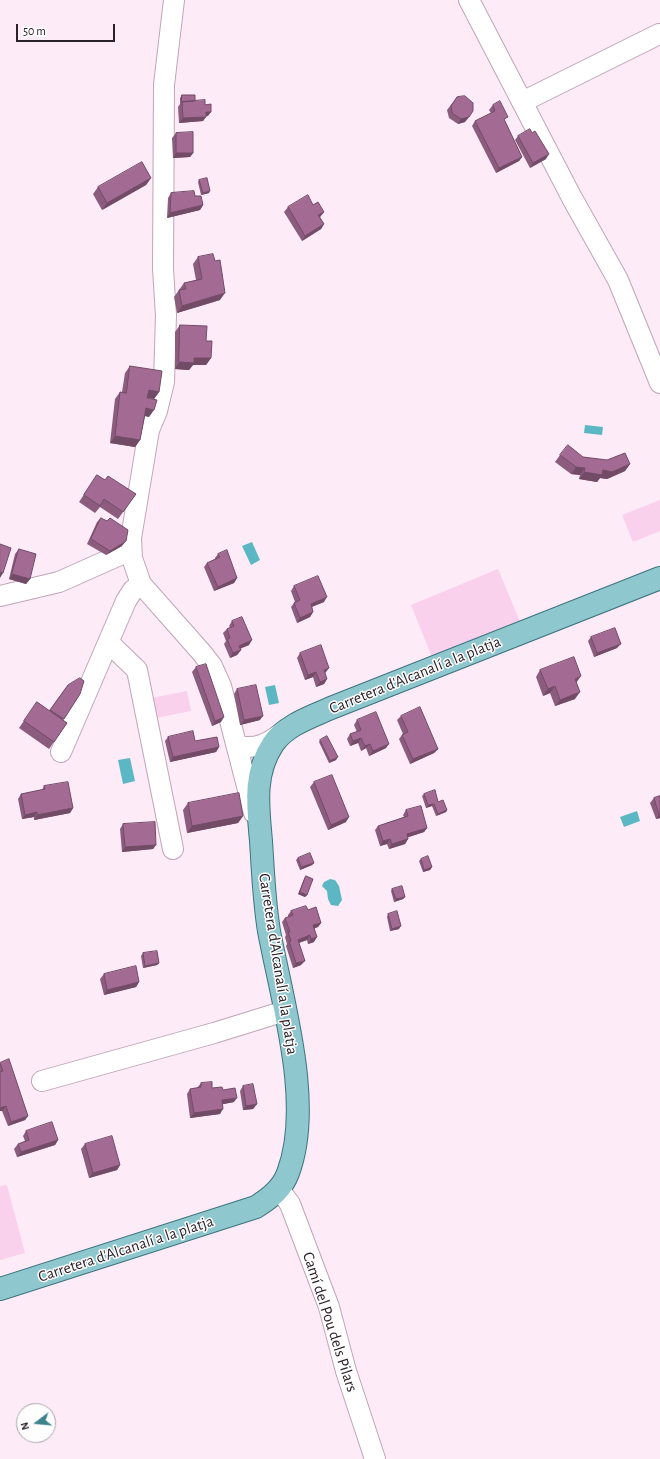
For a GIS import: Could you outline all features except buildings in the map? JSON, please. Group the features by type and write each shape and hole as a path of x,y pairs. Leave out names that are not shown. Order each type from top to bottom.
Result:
{"main road":[{"name":"Carretera d'Alcanalí a la platja","path":"0,1288 239,1213 266,1201 279,1189 288,1174 293,1155 298,1112 294,1066 269,930 258,796 260,774 264,758 274,742 287,729 338,706 660,578"}],"street":[{"path":"174,0 164,84 162,128 163,269 166,315 164,382 146,448 131,538 131,550 142,584 212,666 221,686 238,746 241,765 261,840"},
{"path":"470,0 522,102 618,280 660,383"},
{"path":"522,102 659,34"},
{"path":"0,596 59,582 87,571 131,550"},
{"path":"61,752 126,601 133,590 142,584"},
{"path":"109,643 137,670 173,849"},
{"path":"238,746 250,749 273,739 287,729"},
{"path":"42,1081 214,1033 285,1011"},
{"name":"Camí del Pou dels Pilars","path":"279,1189 290,1204 329,1307 346,1372 375,1459"}],"shaded area":[{"path":"660,500 660,531 633,542 622,515"},
{"path":"498,569 521,624 433,660 411,605"},
{"path":"187,691 191,711 151,719 147,699"},
{"path":"7,1185 25,1253 0,1260 0,1186"}],"water":[{"path":"585,425 603,427 602,435 584,433"},
{"path":"252,542 260,560 251,565 242,546"},
{"path":"275,685 279,703 269,705 265,687"},
{"path":"130,758 135,781 123,784 118,760"},
{"path":"637,811 640,821 624,827 620,817"},
{"path":"330,879 335,880 339,886 342,900 338,906 331,905 328,899 327,891 322,886 324,882"}]}
